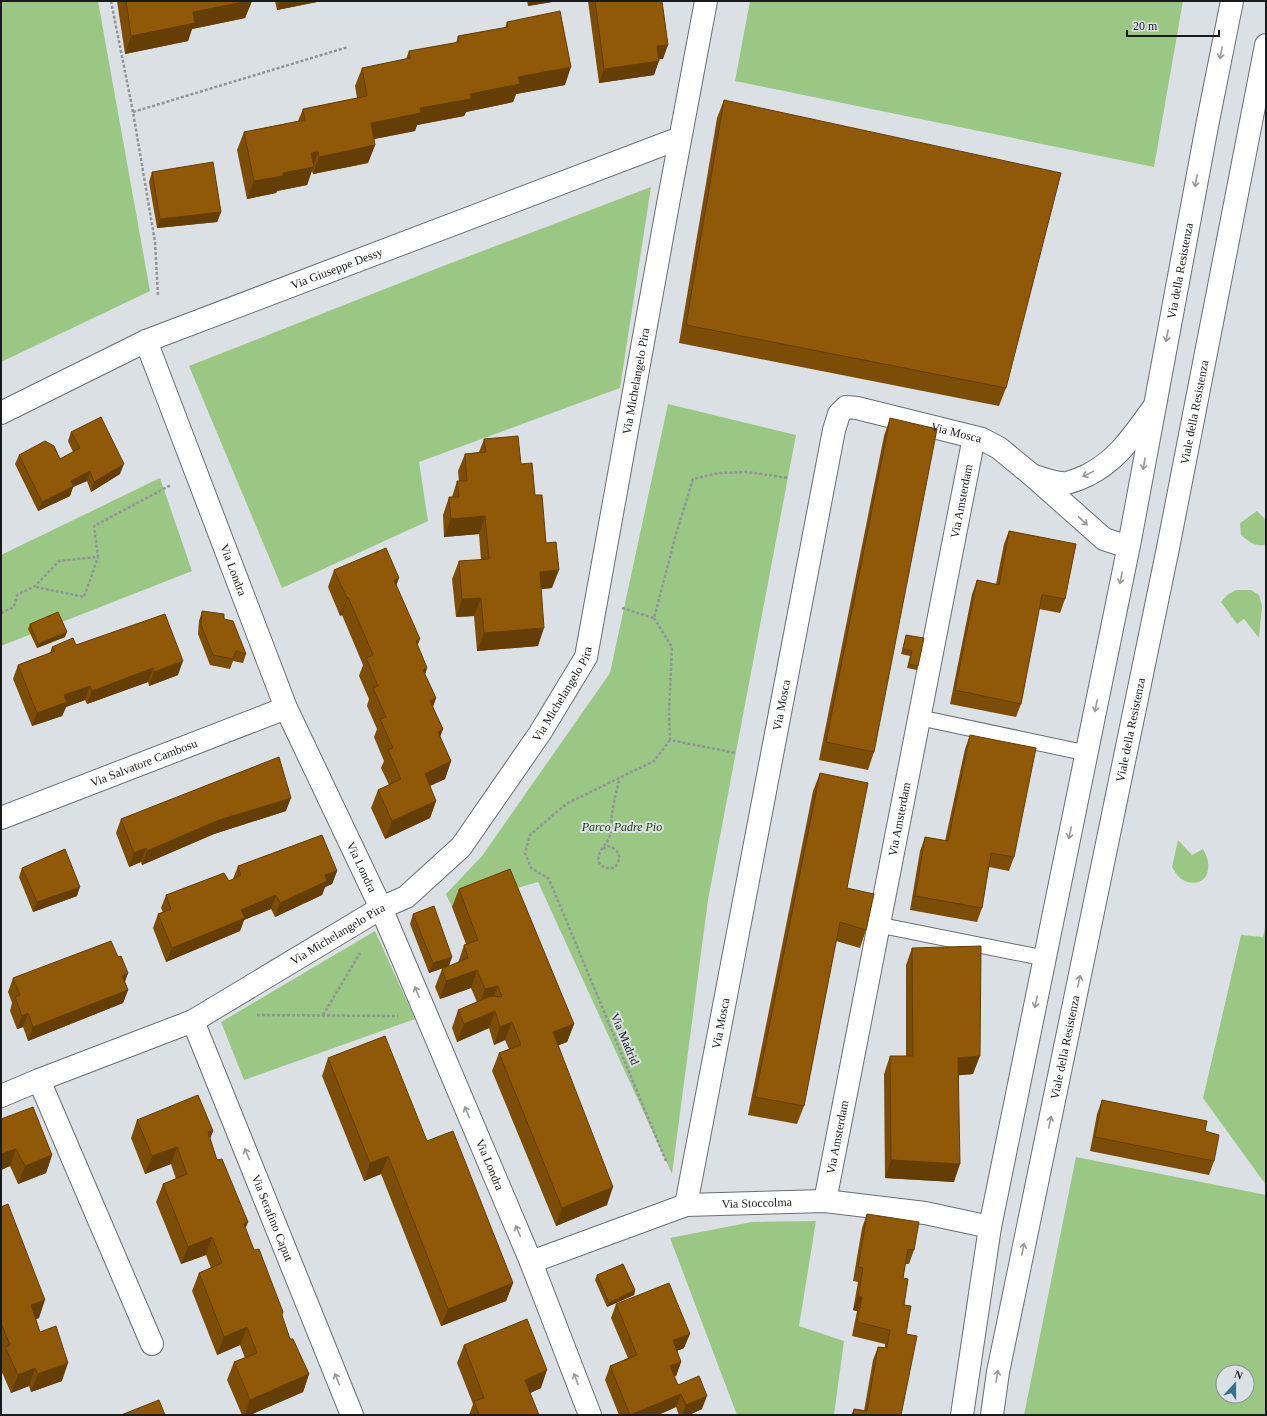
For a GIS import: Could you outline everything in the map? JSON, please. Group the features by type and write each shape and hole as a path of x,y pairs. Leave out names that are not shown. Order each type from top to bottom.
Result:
{"street":[{"name":"Via Michelangelo Pira","path":"1,1096 193,1021 381,908 406,897 461,847 540,733 586,656 706,1"},
{"name":"Via della Resistenza","path":"1129,543 1205,134 1232,1"},
{"name":"Viale della Resistenza","path":"992,1415 998,1372 1168,548 1266,45"},
{"name":"Via Giuseppe Dessy","path":"1,413 146,341 680,138"},
{"name":"Via Londra","path":"146,341 286,708 381,908 531,1262 590,1415"},
{"name":"Via Mosca","path":"686,1205 834,430 839,414 846,407 857,408 982,439 999,448 1104,539 1129,543"},
{"name":"Via Mosca","path":"1033,476 1067,483 1101,468 1121,451 1154,408"},
{"name":"Via Amsterdam","path":"825,1201 974,437"},
{"path":"962,1415 990,1227 1129,543"},
{"name":"Via Salvatore Cambosu","path":"1,818 286,708"},
{"name":"Via Serafino Caput","path":"193,1021 352,1415"},
{"path":"39,1080 152,1344"},
{"name":"Via Stoccolma","path":"531,1262 686,1205 825,1201 926,1213 990,1227"}],"lane":[{"path":"926,719 1086,753"},
{"path":"889,927 1044,958"}],"path":[{"path":"111,1 133,112 155,242 158,295"},
{"path":"133,112 348,47"},
{"path":"654,618 676,534 693,479 719,473 748,472 788,478"},
{"path":"35,586 84,597 98,557 94,526 177,482"},
{"path":"1,613 14,607 17,595 35,586 59,561 98,557"},
{"path":"603,849 608,846 618,852 620,858 619,864 614,868 607,868 600,865 597,859 599,852 603,849 610,836 612,812 620,778 654,761 670,740 669,704 672,647 654,618 616,606"},
{"path":"670,740 736,753"},
{"name":"Via Madrid","path":"620,778 566,804 530,836 525,853 531,868 549,880 668,1166"},
{"path":"323,1015 364,948"},
{"path":"255,1015 405,1016"}],"green space":[{"path":"1,1 98,1 150,291 1,362"},
{"path":"750,1 1183,1 1154,167 735,81"},
{"path":"651,187 620,388 419,462 428,521 282,588 189,366 438,268"},
{"name":"Parco Padre Pio","path":"668,404 796,435 708,900 672,1174 538,882 452,907 446,894 482,856 610,673"},
{"path":"160,478 192,571 1,646 1,555"},
{"path":"1257,511 1266,520 1266,545 1252,543 1241,535 1240,523"},
{"path":"1236,590 1251,590 1259,595 1262,606 1259,638 1244,619 1237,624 1221,602 1227,595"},
{"path":"1178,840 1192,855 1203,849 1208,862 1207,875 1204,879 1192,883 1187,882 1178,876 1172,867"},
{"path":"1266,923 1266,1185 1203,1098 1241,935 1263,937"},
{"path":"375,931 415,1019 244,1080 221,1022"},
{"path":"1076,1157 1266,1195 1266,1415 1024,1415"},
{"path":"816,1221 799,1326 844,1341 834,1415 737,1415 670,1238 752,1222"}],"building":[{"path":"126,1 248,1 193,12 195,23 131,36"},
{"path":"595,1 662,1 668,45 657,46 659,61 604,69"},
{"path":"560,11 571,67 518,77 520,84 470,94 471,99 420,108 421,113 371,123 375,145 319,157 318,152 311,153 314,167 283,173 283,176 254,181 244,132 305,120 303,109 367,96 362,68 410,58 409,51 459,42 458,36 508,27 507,22"},
{"path":"724,100 1061,173 1006,388 686,325"},
{"path":"213,162 221,212 160,219 152,172"},
{"path":"101,417 124,464 94,482 90,471 71,481 74,486 42,502 19,455 45,441 54,446 60,459 80,448 71,432"},
{"path":"890,418 937,429 874,752 826,742"},
{"path":"518,436 521,464 532,463 535,495 542,495 546,543 556,542 559,570 540,572 544,628 484,633 481,598 462,599 459,561 489,559 485,516 451,519 449,497 459,497 457,481 467,481 465,454 486,452 484,439"},
{"path":"1009,531 1076,544 1065,599 1042,595 1021,704 955,690 977,580 999,585"},
{"path":"386,548 399,578 394,580 420,639 416,641 427,668 423,670 436,698 430,701 443,729 438,732 451,761 425,774 436,801 392,821 378,790 401,779 388,750 393,748 380,719 386,717 373,688 378,686 366,658 373,655 348,597 347,598 334,570"},
{"path":"202,611 224,614 224,619 233,621 246,654 236,651 233,659 213,655 201,625"},
{"path":"58,612 67,632 38,644 30,624"},
{"path":"165,614 183,661 154,672 153,668 92,691 90,686 64,695 67,702 37,713 18,665 55,651 52,647 73,638 76,645"},
{"path":"906,635 924,638 918,666 909,664 912,651 903,649"},
{"path":"970,735 1036,748 1014,857 991,853 982,908 915,896 925,837 948,841"},
{"path":"279,757 291,798 219,820 147,851 146,848 134,853 121,819"},
{"path":"820,773 868,783 847,888 874,894 866,930 840,922 804,1106 755,1097"},
{"path":"322,835 337,871 325,875 327,881 280,903 276,895 241,910 245,918 172,948 158,914 171,909 166,895 224,873 229,881 241,875 238,866"},
{"path":"65,849 80,887 37,902 22,868"},
{"path":"510,869 574,1024 553,1032 613,1187 562,1208 499,1053 521,1045 512,1022 500,1027 495,1011 464,1024 458,1010 491,996 502,997 498,986 485,989 477,970 446,981 442,969 468,958 464,945 478,940 459,889"},
{"path":"434,906 452,957 433,963 413,914"},
{"path":"111,941 118,957 121,956 128,973 122,976 128,990 33,1027 28,1013 22,1016 15,997 20,995 13,978"},
{"path":"981,946 980,1056 958,1058 960,1164 891,1160 890,1056 913,1056 912,948"},
{"path":"385,1036 427,1141 453,1131 513,1283 448,1309 388,1156 370,1163 328,1058"},
{"path":"198,1095 213,1131 208,1132 217,1160 222,1159 248,1222 244,1224 254,1250 259,1249 283,1312 282,1315 290,1339 293,1339 309,1374 250,1400 234,1362 257,1353 247,1327 224,1337 199,1273 222,1263 212,1237 188,1247 163,1184 187,1174 177,1147 152,1156 137,1120"},
{"path":"1102,1100 1207,1121 1205,1131 1219,1135 1214,1161 1095,1137"},
{"path":"33,1107 52,1155 25,1166 16,1149 1,1154 1,1119"},
{"path":"8,1204 45,1300 31,1305 40,1332 56,1326 68,1363 38,1374 35,1368 18,1375 5,1347 10,1345 1,1323 1,1207"},
{"path":"867,1214 919,1222 914,1250 908,1249 903,1278 908,1279 904,1305 911,1306 906,1334 917,1336 901,1415 853,1415 854,1409 867,1411 878,1347 887,1348 890,1330 857,1322 862,1297 858,1296 863,1268 858,1267"},
{"path":"623,1264 635,1290 609,1303 597,1275"},
{"path":"669,1283 690,1334 673,1340 681,1362 670,1366 678,1385 699,1376 707,1396 686,1405 681,1394 630,1415 610,1366 637,1355 616,1304"},
{"path":"527,1319 547,1370 525,1380 539,1415 479,1415 474,1401 484,1398 464,1345"},
{"path":"159,1400 165,1415 121,1415"}]}
